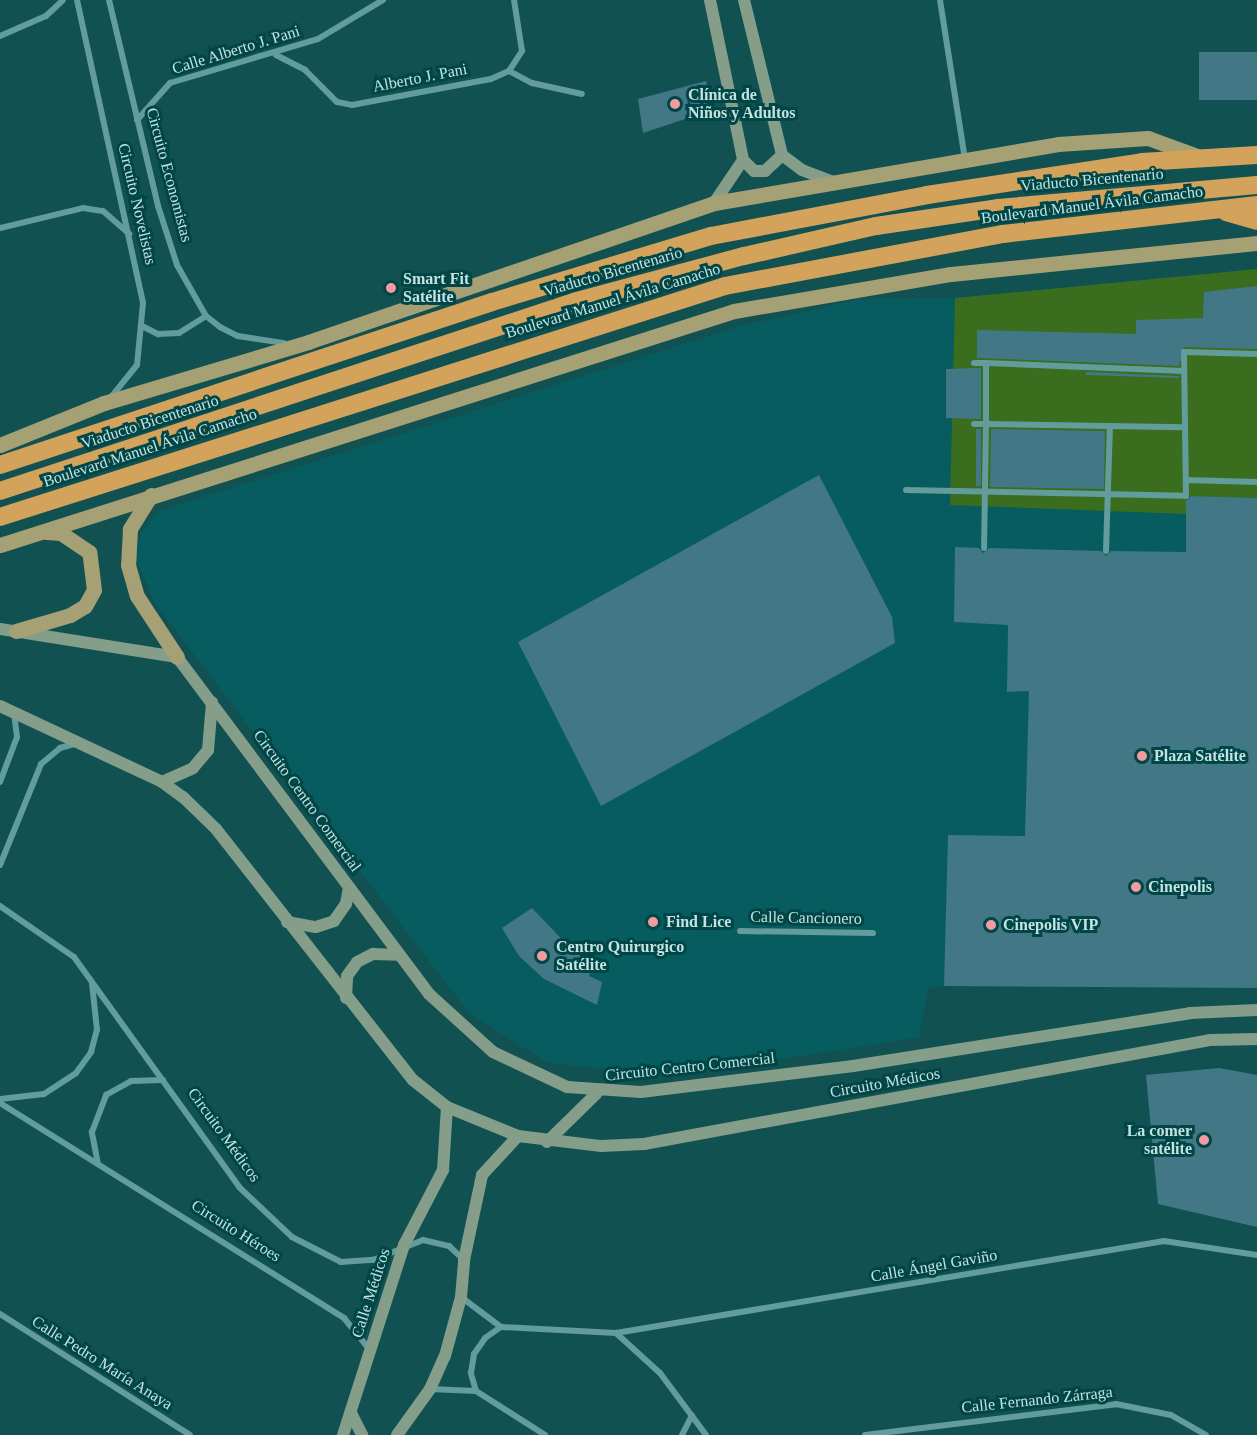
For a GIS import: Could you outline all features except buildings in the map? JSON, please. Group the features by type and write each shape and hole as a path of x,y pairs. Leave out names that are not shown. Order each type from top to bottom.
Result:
{"highway":[{"name":"Boulevard Manuel Ávila Camacho","path":"0,465 492,302 711,236 950,191 1142,162 1257,155"},
{"name":"Viaducto Bicentenario","path":"0,491 577,301 744,256 876,226 998,208 1257,185"},
{"name":"Boulevard Manuel Ávila Camacho","path":"0,517 725,286 1003,234 1257,205"},
{"path":"1216,210 1257,221"}],"main road":[{"path":"710,0 743,160 754,171 765,171 782,155"},
{"path":"744,0 782,155 802,170 833,182"},
{"name":"Boulevard Manuel Ávila Camacho","path":"0,445 104,403 308,342 714,203 1058,144 1148,138 1203,158"},
{"path":"714,203 743,160"},
{"path":"0,545 151,495 735,311 951,274 1257,243"},
{"path":"151,495 130,529 128,565 145,611 177,657"},
{"path":"16,631 70,615 85,606 94,590 95,569 79,541 61,533 37,532"},
{"path":"0,630 177,657"},
{"name":"Circuito Centro Comercial","path":"177,657 212,701 398,955 462,1028 493,1052 546,1080 597,1093 853,1066 1190,1013 1257,1010"},
{"path":"162,782 194,768 208,750 212,701"},
{"name":"Circuito Médicos","path":"0,706 162,782 216,829 346,1000 413,1080 447,1107 518,1136 547,1142 644,1144 1187,1044 1257,1039"},
{"path":"287,922 316,927 334,921 346,904 349,887"},
{"path":"346,1000 347,976 357,962 373,954 398,955"},
{"path":"547,1142 597,1093"},
{"path":"404,1245 443,1170 447,1107"},
{"path":"397,1435 430,1389 445,1356 461,1297 464,1260 482,1175 518,1136"},
{"name":"Calle Médicos","path":"370,1350 404,1245"},
{"path":"343,1435 370,1350"},
{"path":"351,1413 362,1435"}],"street":[{"path":"0,36 46,16 63,0"},
{"name":"Circuito Novelistas","path":"77,0 130,236 144,327 137,365 104,403"},
{"name":"Circuito Economistas","path":"109,0 169,246 206,316"},
{"name":"Calle Alberto J. Pani","path":"137,120 170,83 276,55 338,29 383,0"},
{"path":"514,0 522,51 509,71 540,86 582,94"},
{"path":"940,0 965,159"},
{"name":"Alberto J. Pani","path":"276,55 304,70 337,102 352,105 509,71"},
{"path":"0,228 83,208 103,211 130,236"},
{"path":"144,327 158,334 179,333 206,316 238,336 271,344 308,342"},
{"path":"906,490 1186,496 1184,352 1257,354"},
{"path":"974,363 1184,370"},
{"path":"984,548 986,363"},
{"path":"975,424 1185,427"},
{"path":"1106,551 1110,427"},
{"path":"1186,480 1257,482"},
{"path":"0,782 17,737 14,712"},
{"path":"0,865 41,765 60,748 79,743"},
{"name":"Circuito Médicos","path":"0,906 60,946 91,979 239,1187 292,1237 341,1262 373,1260 404,1245 437,1241 464,1260"},
{"name":"Calle Cancionero","path":"740,931 873,933"},
{"path":"0,1101 44,1094 76,1073 91,1052 97,1030 91,979"},
{"path":"98,1164 92,1132 106,1095 130,1081 163,1080"},
{"name":"Circuito Héroes","path":"0,1101 344,1318 370,1350"},
{"name":"Calle Ángel Gaviño","path":"616,1333 1164,1241 1257,1255"},
{"path":"461,1297 501,1328"},
{"name":"Calle Pedro María Anaya","path":"0,1314 190,1435"},
{"path":"476,1391 471,1372 474,1354 485,1338 501,1328 616,1333 660,1373 706,1435"},
{"path":"430,1389 476,1391 546,1435"},
{"name":"Calle Fernando Zárraga","path":"865,1435 1116,1404 1171,1415 1206,1435"},
{"path":"682,1435 692,1414"}],"shaded area":[{"path":"1257,269 1257,988 944,986 928,988 919,1037 702,1072 655,1074 548,1063 469,1013 156,605 135,557 142,532 159,511 741,326 860,299 955,298"}],"green space":[{"path":"1257,269 1257,498 1187,496 1186,514 950,505 955,298"}],"place":[{"name":"Clínica de Niños y Adultos","path":"675,104"},
{"name":"Smart Fit Satélite","path":"391,288"},
{"name":"Plaza Satélite","path":"1142,756"},
{"name":"Cinepolis","path":"1136,887"},
{"name":"Find Lice","path":"653,922"},
{"name":"Cinepolis VIP","path":"991,925"},
{"name":"Centro Quirurgico Satélite","path":"542,956"},
{"name":"La comer satélite","path":"1204,1140"}]}
